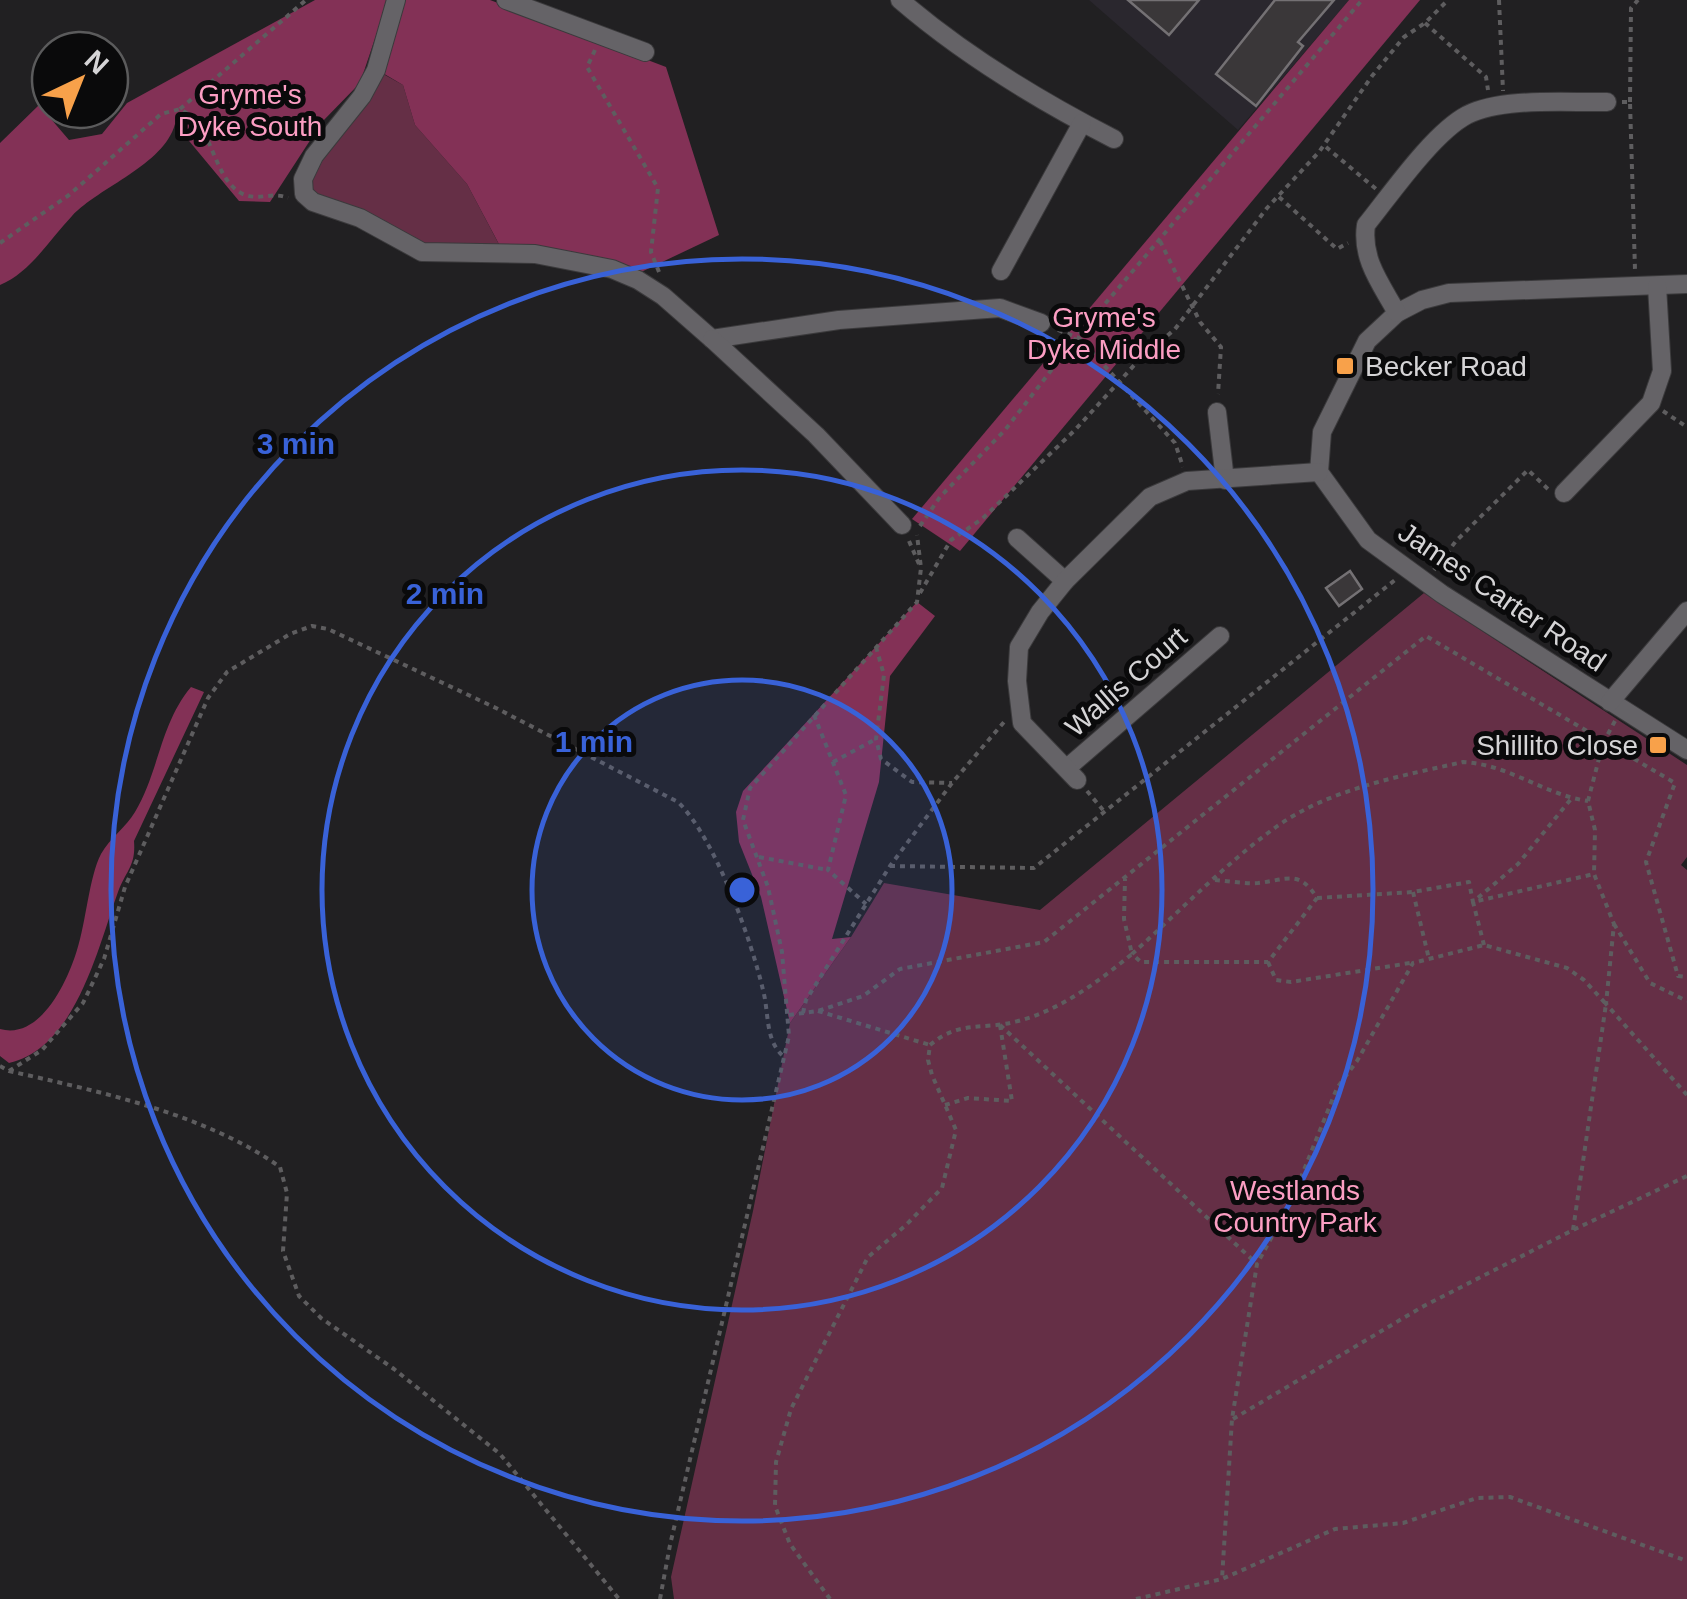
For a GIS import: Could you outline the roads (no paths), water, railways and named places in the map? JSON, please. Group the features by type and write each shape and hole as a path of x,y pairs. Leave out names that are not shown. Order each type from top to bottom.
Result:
{"street":[{"path":"396,0 376,70 362,96 314,156 303,179 304,194 313,202 360,218 422,252 502,252 578,260 638,280 668,300 712,339 816,436 902,525"},
{"path":"506,0 646,52"},
{"path":"900,0 1008,81 1114,139"},
{"path":"1397,313 1366,256 1366,224 1446,131 1466,116 1497,107 1607,102"},
{"path":"1002,271 1082,123"},
{"path":"1017,538 1065,581 1150,497 1187,482 1319,472 1322,432 1366,342 1397,313 1449,292 1687,284"},
{"path":"1564,492 1651,403 1662,371 1657,286"},
{"path":"712,339 839,320 1000,308 1040,323"},
{"path":"1217,412 1225,480"},
{"name":"James Carter Road","path":"1319,472 1368,540 1687,750"},
{"name":"Wallis Court","path":"1065,581 1018,647 1020,704 1022,723 1072,774 1220,636"},
{"path":"1616,706 1687,610"}],"place":[{"name":"Becker Road","path":"1345,366"},
{"name":"Shillito Close","path":"1658,745"}],"park label":[{"name":"Gryme's Dyke South","path":"250,110"},
{"name":"Gryme's Dyke Middle","path":"1104,333"},
{"name":"Westlands Country Park","path":"1295,1206"}]}
